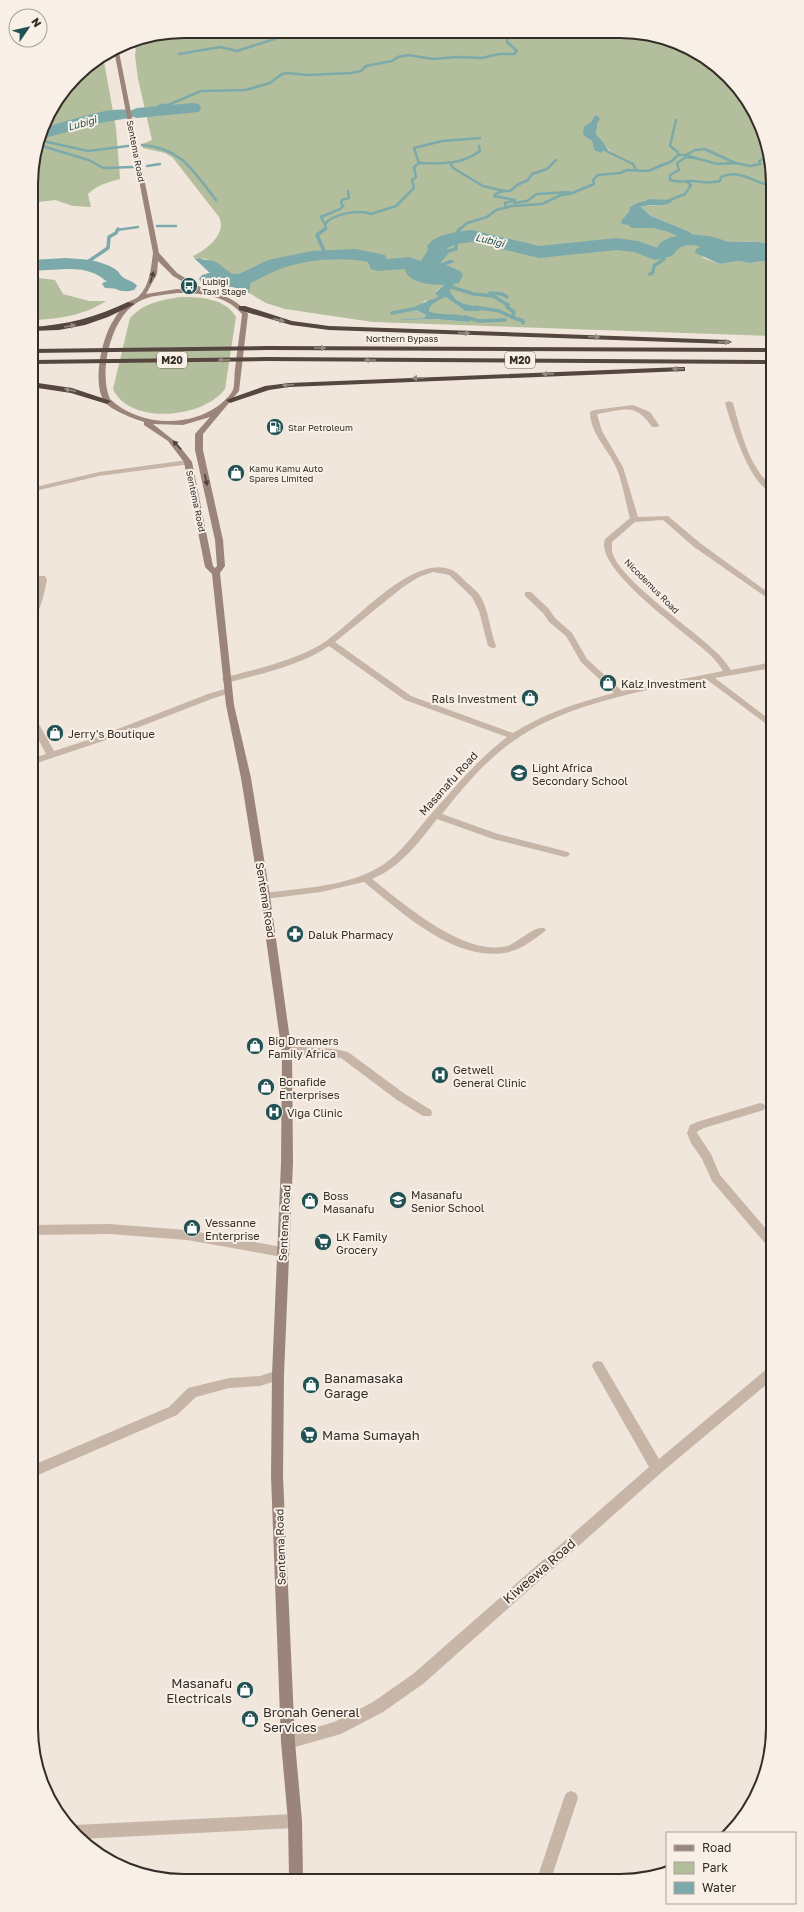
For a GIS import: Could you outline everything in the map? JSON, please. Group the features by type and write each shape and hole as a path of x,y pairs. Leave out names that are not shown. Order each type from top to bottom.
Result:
{"highway":[{"path":"38,329 59,328 82,324 101,318 130,304"},
{"path":"242,308 291,323 329,328 766,343"},
{"name":"Northern Bypass","path":"38,351 266,348 766,350"},
{"name":"Northern Bypass","path":"38,362 266,359 766,362"},
{"path":"230,400 268,388 296,385 379,380 766,365"},
{"path":"38,385 72,390 107,401"}],"main road":[{"name":"Sentema Road","path":"117,54 156,253 154,274 141,298"},
{"name":"Sentema Road","path":"156,253 169,271 179,280 208,293"},
{"path":"107,401 102,388 102,376 111,331 118,318 130,304 141,298 158,294 177,291 192,291 208,293 225,298 242,308 245,314 245,320 236,391 230,400 212,414 177,423 162,424 144,421"},
{"name":"Sentema Road","path":"107,401 165,434 180,448 188,462 209,567 216,573"},
{"name":"Sentema Road","path":"221,408 199,434 199,450 219,540 221,566 216,573 227,686 246,778 287,1050 287,1163 282,1252 278,1375 277,1476 288,1742 295,1821 296,1874"}],"street":[{"path":"729,403 738,436 762,482 766,485"},
{"path":"655,425 647,414 633,407 594,412 593,417 599,432 618,464 633,520 665,518 697,545 766,595"},
{"path":"38,488 99,474 188,462"},
{"name":"Nicodemus Road","path":"633,520 607,543 607,551 610,557 651,602 713,653 729,673"},
{"path":"38,759 100,739 211,696 227,686 303,657 329,642 408,580 424,573 444,570 453,574 477,597 486,620 492,646"},
{"path":"38,578 42,578 43,580 38,600"},
{"path":"528,594 546,611 552,620 569,635 590,666 621,695"},
{"path":"329,642 408,698 514,737"},
{"name":"Masanafu Road","path":"265,896 329,886 365,878 392,863 411,845 478,766 514,737 539,722 562,712 621,695 766,666"},
{"path":"709,677 766,721"},
{"path":"38,731 50,755"},
{"path":"435,815 496,837 565,854"},
{"path":"365,878 410,914 445,935 468,946 493,950 504,950 522,943 541,930"},
{"path":"287,1050 335,1053 344,1055 401,1097 427,1113"},
{"path":"760,1107 701,1125 694,1128 692,1133 707,1157 713,1174 766,1237"},
{"path":"38,1230 109,1229 179,1235 282,1252"},
{"path":"598,1366 626,1417 657,1468"},
{"path":"38,1469 173,1411 192,1392 228,1383 260,1381 278,1375"},
{"name":"Kiweewa Road","path":"288,1742 336,1729 378,1707 418,1679 657,1468 766,1377"},
{"path":"546,1874 571,1798"},
{"path":"82,1832 295,1821"}],"green space":[{"path":"174,38 630,38 658,43 685,53 709,68 730,88 751,119 755,128 761,146 766,174 766,244 760,242 711,241 697,237 688,231 651,216 641,207 661,205 660,200 643,201 636,205 625,217 628,225 636,228 652,228 668,232 686,240 701,242 703,258 720,264 739,261 749,263 766,261 766,336 373,322 285,309 266,303 249,293 252,278 235,276 211,261 201,258 195,259 193,256 214,240 218,235 221,223 219,217 173,158 165,153 143,148 142,144 152,140 138,79 135,55 136,50 135,47 146,43","holes":["591,122 598,122 596,134 614,154 604,150 601,153 594,150 592,141 584,136 584,126","437,247 432,261 436,266 439,266 441,263 451,259 454,262 444,266 444,268 455,277 454,284 450,291 454,297 458,301 475,306 482,311 465,311 446,297 435,292 444,285 445,279 447,278 436,270 429,269 430,253","426,300 430,307 429,311 436,314 456,315 470,322 434,319 402,319 424,318 426,315 415,310"]},
{"path":"104,62 116,128 120,179 99,186 88,194 91,207 73,206 55,200 38,202 39,165 49,128 68,95 88,74"},
{"path":"38,278 55,280 63,294 89,301 106,301 88,310 70,316 38,320"},
{"path":"180,297 204,298 219,302 236,317 225,389 215,399 185,412 168,414 150,413 135,409 122,401 113,389 130,318 141,309 153,303"}],"water":[{"path":"595,115 600,119 596,134 608,150 614,155 604,150 601,153 594,150 592,141 584,136 584,126 591,122"},
{"path":"650,199 671,200 672,202 664,205 649,205 641,207 651,216 688,231 697,237 708,238 711,241 760,242 766,244 766,261 749,263 739,261 720,264 695,253 696,249 702,246 701,242 686,240 668,232 652,228 632,228 628,225 622,224 621,221 629,212 630,207"},
{"path":"640,244 656,251 667,248 673,252 657,255 632,246"},
{"path":"437,246 440,252 432,261 436,266 439,266 441,263 451,259 455,262 444,266 444,268 455,277 454,284 450,291 454,297 462,303 474,306 482,311 465,311 446,297 439,296 435,293 444,285 445,279 447,278 436,270 422,265 421,262"},
{"path":"200,258 216,262 236,276 245,277 249,275 252,278 249,293 210,280 209,275 211,274 195,259"},
{"path":"121,281 127,283 128,287 123,289 105,288 102,284 104,282"},
{"path":"432,299 436,300 430,307 429,311 439,314 460,315 470,319 470,322 434,319 399,319 424,318 426,315 412,308"}],"waterway":[{"path":"179,54 220,47 237,51 277,38"},
{"path":"153,112 155,108 161,105 168,105 201,91 246,90 270,83 282,74 288,73 307,75 351,73 361,71 366,66 392,61 398,57 408,55 433,59 457,57 482,58 499,54 514,54 517,51 507,42 507,38"},
{"name":"Lubigi","path":"137,113 193,108"},
{"name":"Lubigi","path":"48,132 98,118 123,114"},
{"path":"676,120 670,146 678,152 678,155"},
{"path":"419,163 414,148 442,141 480,138"},
{"path":"45,141 88,151 128,146"},
{"path":"43,145 45,147 89,160 103,168 133,167"},
{"path":"142,145 156,147 177,156 193,171 216,200"},
{"path":"419,163 451,163 466,159 480,151 479,146"},
{"path":"598,147 633,164 636,170"},
{"path":"686,155 695,150 705,149 735,163"},
{"path":"506,208 542,204 561,195 570,194 594,184 593,180 598,175 620,173 627,170 648,171 672,161 678,155"},
{"path":"678,155 685,155 717,164 736,163 750,166 760,164 759,161 764,159"},
{"path":"686,181 678,182 670,180 670,175 679,170 677,163 686,157 693,158"},
{"path":"504,191 510,191 517,185 528,180 532,174 547,169 556,160"},
{"path":"325,224 329,220 346,213 360,212 371,214 396,206 414,188 412,180 416,177 414,167 419,163"},
{"path":"147,166 160,164"},
{"path":"451,164 453,168 483,186 504,191"},
{"path":"686,181 720,181 721,177 735,174 766,185"},
{"path":"665,202 685,194 691,185 686,181"},
{"path":"325,224 321,217 340,209 343,206 341,203 342,200 349,198 348,191"},
{"path":"504,191 497,193 494,196 515,200 505,203 506,208"},
{"path":"514,203 527,201 537,194 569,192"},
{"path":"460,229 467,223 487,217 496,210 506,208"},
{"path":"324,230 326,229 325,224"},
{"path":"157,226 176,226"},
{"path":"118,230 138,227"},
{"path":"324,256 325,253 317,235 325,229"},
{"path":"452,239 460,229"},
{"path":"83,265 108,248 109,237 116,233 118,230"},
{"name":"Lubigi","path":"209,279 232,281 241,280 256,272 285,261 327,255 356,255 378,259 378,265 409,263 414,265 415,272 433,279 447,280 452,279 453,275 432,266 430,260 438,251 437,246 452,239 472,236 539,252 617,244 638,247 655,254 665,252 667,246 683,240 703,241 725,248"},
{"path":"435,267 448,251 456,249 456,243 459,238"},
{"path":"650,274 653,272 654,266 664,259 658,253"},
{"path":"38,265 66,263 91,266 102,269 116,282 127,286"},
{"path":"448,286 474,294 493,296 508,305 507,307 514,312 512,317"},
{"path":"490,293 502,294 507,297"},
{"path":"430,303 445,295"},
{"path":"474,307 499,311 512,317"},
{"path":"392,313 419,308"},
{"path":"465,317 479,321 505,320"},
{"path":"512,317 523,321 523,323"}],"place":[{"name":"Lubigi Taxi Stage","path":"189,286"},
{"name":"Star Petroleum","path":"275,427"},
{"name":"Kamu Kamu Auto Spares Limited","path":"236,473"},
{"name":"Kalz Investment","path":"608,683"},
{"name":"Rals Investment","path":"530,698"},
{"name":"Jerry's Boutique","path":"55,733"},
{"name":"Light Africa Secondary School","path":"519,773"},
{"name":"Daluk Pharmacy","path":"295,934"},
{"name":"Big Dreamers Family Africa","path":"255,1046"},
{"name":"Getwell General Clinic","path":"440,1075"},
{"name":"Bonafide Enterprises","path":"266,1087"},
{"name":"Viga Clinic","path":"274,1112"},
{"name":"Masanafu Senior School","path":"398,1200"},
{"name":"Boss Masanafu","path":"310,1201"},
{"name":"Vessanne Enterprise","path":"192,1228"},
{"name":"LK Family Grocery","path":"323,1242"},
{"name":"Banamasaka Garage","path":"311,1385"},
{"name":"Mama Sumayah","path":"309,1435"},
{"name":"Masanafu Electricals","path":"245,1690"},
{"name":"Bronah General Services","path":"250,1719"}]}
